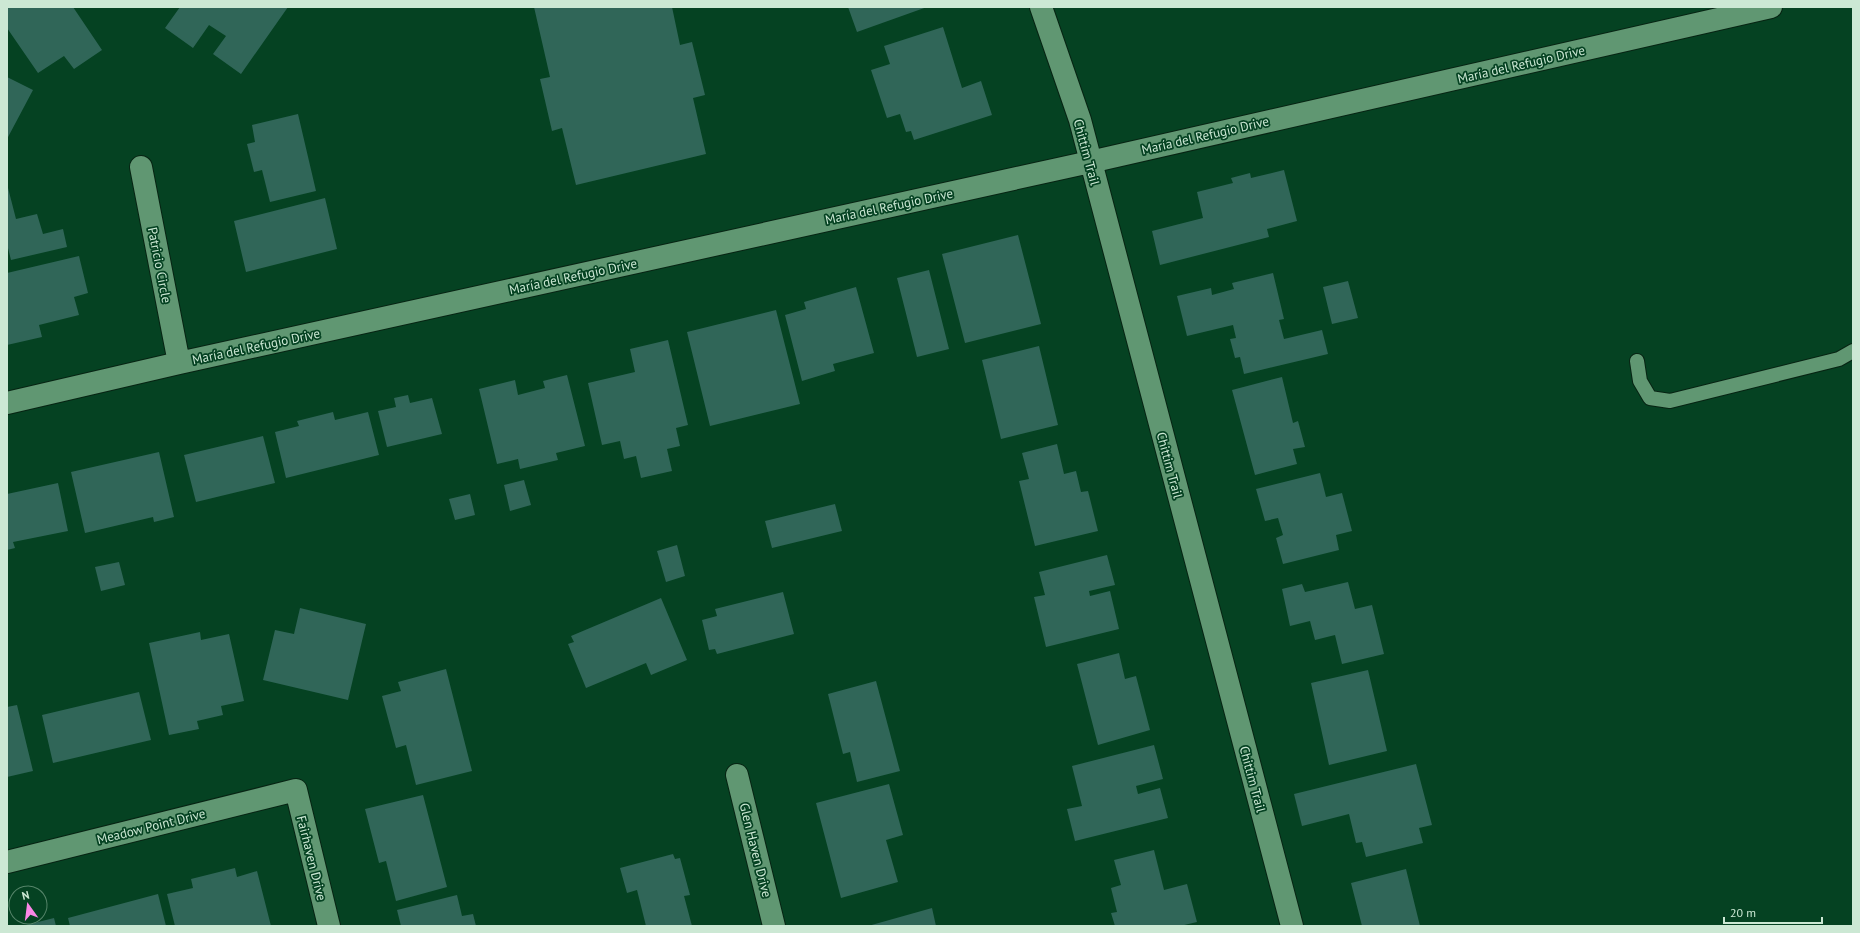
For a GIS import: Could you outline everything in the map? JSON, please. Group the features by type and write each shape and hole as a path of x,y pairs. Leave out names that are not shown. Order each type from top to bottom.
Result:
{"street":[{"name":"Chittim Trail","path":"1041,7 1080,120 1292,926"},
{"name":"María del Refugio Drive","path":"7,404 179,363 1090,162 1771,7"},
{"name":"Patricio Circle","path":"141,167 179,363"},
{"name":"Glen Haven Drive","path":"737,775 774,926"},
{"name":"Meadow Point Drive","path":"7,862 296,790"},
{"name":"Fairhaven Drive","path":"296,790 329,926"}],"lane":[{"path":"1637,361 1640,381 1650,398 1670,401 1838,359 1853,351"}],"building":[{"path":"7,7 73,7 102,50 74,69 64,56 38,73 7,28"},
{"path":"180,7 288,7 241,74 213,54 226,36 209,25 193,48 165,28"},
{"path":"534,7 672,7 680,45 692,42 705,95 693,98 706,154 576,185 562,128 552,131 540,79 550,77"},
{"path":"848,7 927,7 857,32"},
{"path":"943,27 962,88 981,81 992,115 914,140 911,131 906,132 900,114 887,118 871,70 890,64 884,46"},
{"path":"7,77 33,90 7,139"},
{"path":"298,114 316,191 270,202 262,170 254,172 247,144 255,142 252,125"},
{"path":"1284,170 1297,221 1267,229 1269,237 1160,265 1152,231 1203,218 1197,192 1233,183 1231,178 1250,173 1251,178"},
{"path":"7,184 16,219 37,214 43,234 63,229 67,247 11,260 7,244"},
{"path":"325,198 337,249 246,272 234,221"},
{"path":"1018,235 1041,324 965,343 942,254"},
{"path":"79,256 88,293 74,297 79,315 39,325 42,337 7,345 7,273"},
{"path":"929,270 949,349 917,357 897,278"},
{"path":"1273,273 1284,319 1279,320 1284,339 1322,330 1328,354 1244,374 1240,357 1235,358 1230,339 1236,338 1233,325 1187,336 1177,296 1211,288 1212,295 1234,289 1232,283"},
{"path":"1348,281 1358,318 1332,324 1323,287"},
{"path":"856,287 874,353 833,364 835,371 802,381 785,315 806,309 804,302"},
{"path":"776,310 800,404 710,426 687,332"},
{"path":"668,340 688,425 676,428 680,446 667,449 672,471 641,478 636,456 624,459 620,441 602,445 588,383 635,372 630,349"},
{"path":"1039,346 1058,425 1001,439 982,360"},
{"path":"567,375 585,446 556,453 558,460 520,469 518,459 497,464 479,389 515,380 518,395 545,388 543,381"},
{"path":"1282,377 1293,423 1298,421 1305,447 1293,449 1297,464 1255,475 1232,390"},
{"path":"408,395 410,403 432,398 442,434 387,447 378,411 396,407 394,398"},
{"path":"333,412 335,420 368,412 379,455 286,478 275,432 299,426 297,421"},
{"path":"263,436 275,483 196,502 184,455"},
{"path":"1057,444 1064,474 1076,471 1081,492 1088,491 1098,531 1035,546 1019,481 1029,479 1022,453"},
{"path":"159,452 174,517 154,522 153,517 85,533 71,472"},
{"path":"1320,473 1326,497 1342,493 1352,531 1336,535 1339,550 1283,564 1276,538 1283,535 1278,518 1265,521 1256,489"},
{"path":"524,480 531,505 510,511 504,485"},
{"path":"58,483 68,531 13,542 15,548 7,550 7,494"},
{"path":"470,494 475,515 455,520 449,499"},
{"path":"835,504 842,531 772,548 765,521"},
{"path":"677,545 685,576 666,582 657,551"},
{"path":"1107,555 1115,585 1089,591 1090,596 1110,591 1119,629 1046,647 1034,597 1045,595 1039,572"},
{"path":"119,562 125,585 101,591 95,567"},
{"path":"1348,582 1355,609 1372,605 1384,654 1342,664 1335,635 1315,640 1310,621 1290,626 1282,589 1302,584 1305,592"},
{"path":"783,592 794,634 717,654 715,649 709,650 702,620 717,616 715,609"},
{"path":"661,598 687,660 651,675 646,663 586,688 568,644 574,642 571,636"},
{"path":"300,608 366,624 348,700 263,680 275,630 294,634"},
{"path":"200,632 201,640 229,634 244,701 221,706 223,715 197,721 199,729 169,735 149,643"},
{"path":"1119,653 1125,679 1136,676 1150,730 1098,745 1077,664"},
{"path":"446,669 472,771 416,785 406,745 396,748 382,696 401,691 398,682"},
{"path":"1368,670 1387,751 1329,765 1311,683"},
{"path":"876,681 900,771 857,782 850,752 843,754 828,694"},
{"path":"139,692 151,740 53,763 42,715"},
{"path":"17,705 33,771 7,777 7,707"},
{"path":"1154,745 1163,779 1136,786 1138,794 1160,788 1168,818 1075,841 1067,809 1082,806 1072,766"},
{"path":"1416,764 1432,825 1419,828 1423,843 1366,857 1362,842 1356,843 1349,814 1302,826 1294,794"},
{"path":"889,784 903,835 886,840 898,882 841,898 816,803"},
{"path":"423,795 447,887 396,901 386,861 379,863 365,809"},
{"path":"1154,850 1164,890 1187,884 1197,922 1180,926 1115,926 1111,913 1117,912 1111,888 1121,885 1114,860"},
{"path":"673,854 675,859 680,858 690,895 684,896 692,926 646,926 637,890 627,893 620,868"},
{"path":"235,868 237,877 257,871 271,926 175,926 167,894 193,888 191,879"},
{"path":"1406,869 1420,926 1362,926 1351,883"},
{"path":"158,894 166,926 70,926 68,918"},
{"path":"457,895 462,916 473,914 476,926 401,926 397,910"},
{"path":"932,908 936,926 868,926"},
{"path":"54,918 56,926 26,926 48,925 48,920"}]}
